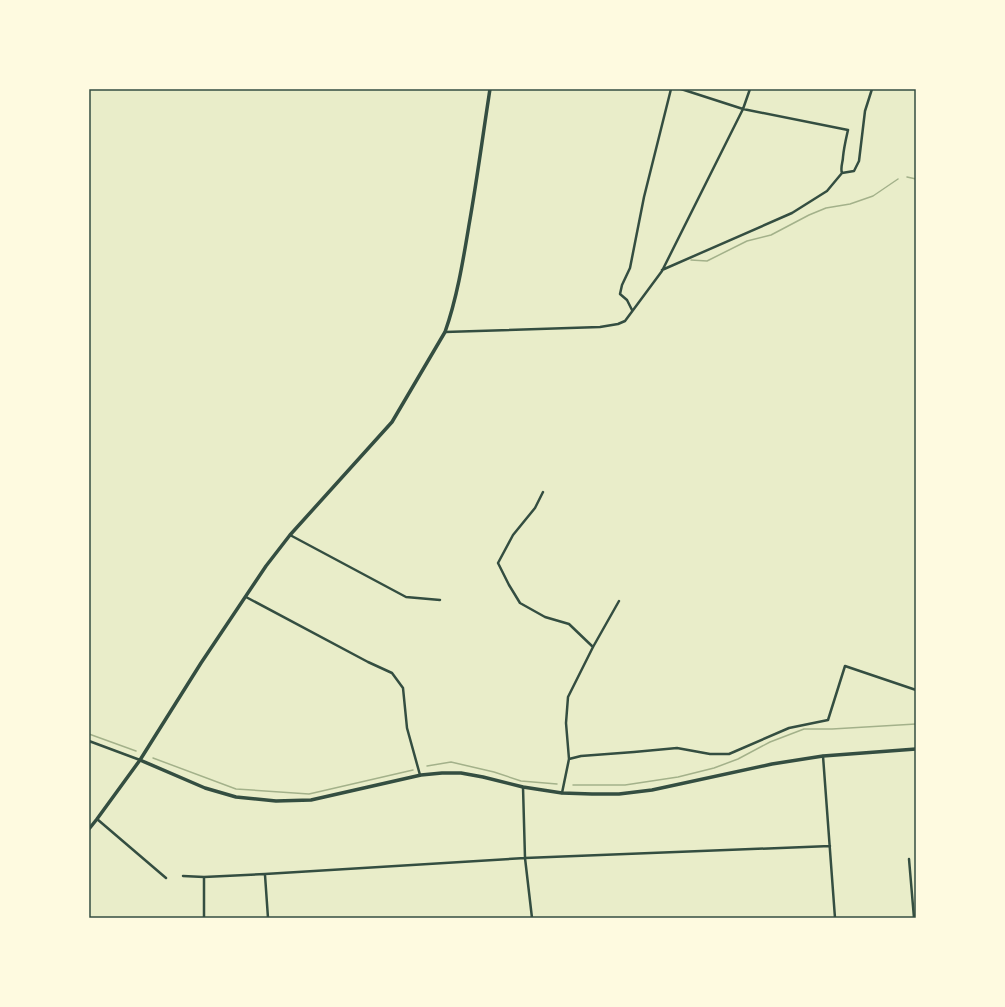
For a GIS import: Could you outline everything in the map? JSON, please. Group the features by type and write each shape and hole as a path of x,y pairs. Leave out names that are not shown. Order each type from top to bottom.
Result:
{"main road":[{"path":"89,829 140,760 201,663 266,566 290,535 392,422 445,332 450,320 464,260 490,89"},
{"path":"140,760 205,788 236,796 276,801 311,800 421,775 442,773 461,773 522,787 562,793 619,794 652,790 772,764 823,756 916,748"}],"street":[{"path":"632,310 628,300 620,294 622,285 630,268 644,197 671,89"},
{"path":"681,89 744,109 848,130 844,144 841,170 842,173"},
{"path":"445,332 600,327 618,324 625,321 662,271 744,109 750,89"},
{"path":"662,271 792,213 827,191 842,173 854,170 859,161 865,111 872,89"},
{"path":"543,492 535,508 513,534 498,563 520,603 545,618 569,624 593,648"},
{"path":"290,535 406,597 440,600"},
{"path":"246,597 368,662 392,673 403,688 406,728 421,775"},
{"path":"562,793 569,759 566,723 568,697 619,601"},
{"path":"569,759 581,756 677,748 710,754 729,754 789,728 828,720 845,666 916,690"},
{"path":"89,741 140,760"},
{"path":"823,756 835,918"},
{"path":"522,787 525,858 532,918"},
{"path":"97,819 166,878"},
{"path":"183,876 204,877 265,874 525,858 830,846"},
{"path":"909,859 914,918"},
{"path":"265,874 268,918"},
{"path":"204,877 204,918"}],"waterway":[{"path":"907,177 916,179"},
{"path":"691,260 707,261 747,241 771,235 809,215 826,208 850,204 873,196 898,179"},
{"path":"573,785 625,785 678,777 714,768 738,759 770,742 804,729 832,729 916,724"},
{"path":"89,734 136,751"},
{"path":"153,758 236,789 309,794 413,770"},
{"path":"427,766 451,762 494,772 521,781 557,784"}]}
